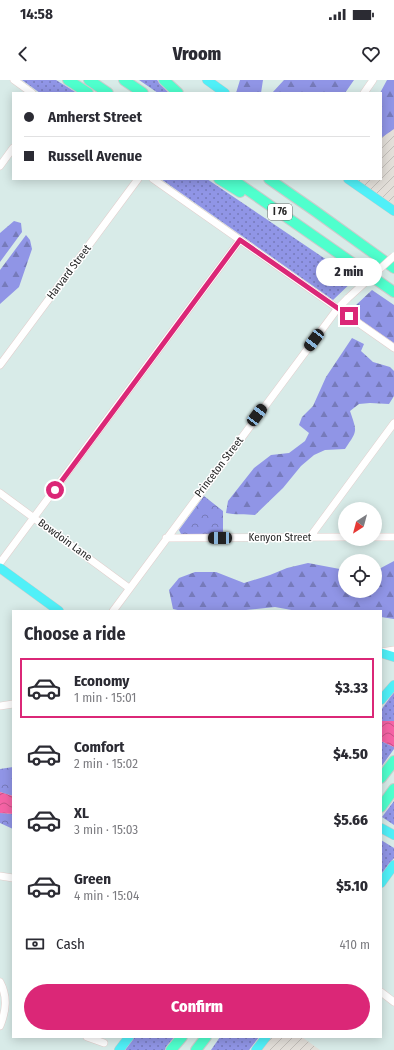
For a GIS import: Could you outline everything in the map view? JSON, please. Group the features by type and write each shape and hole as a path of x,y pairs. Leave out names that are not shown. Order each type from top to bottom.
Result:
{"highway":[{"path":"68,80 86,92"},
{"path":"89,80 107,92"},
{"path":"124,80 142,92"},
{"path":"164,80 177,92"},
{"path":"221,180 328,245"},
{"name":"I 76","path":"233,180 394,292"},
{"name":"I 76","path":"270,180 394,268"},
{"path":"279,180 315,211"},
{"path":"382,777 394,761"},
{"path":"382,806 394,789"},
{"path":"171,1050 181,1038"},
{"path":"196,1050 205,1038"}],"main road":[{"path":"207,80 224,92"},
{"path":"349,180 394,211"},
{"path":"0,568 58,610"},
{"path":"382,652 394,657"},
{"path":"382,699 394,685"},
{"path":"382,829 394,835"},
{"path":"382,882 394,865"},
{"path":"119,1050 127,1038"},
{"path":"256,1050 265,1038"}],"street":[{"path":"14,80 31,92"},
{"path":"365,92 373,80"},
{"path":"0,166 12,149"},
{"name":"Harvard Street","path":"0,365 137,180"},
{"path":"155,180 394,348"},
{"path":"0,563 240,240"},
{"name":"Princeton Street","path":"114,610 338,308 394,256"},
{"path":"310,537 393,427"},
{"name":"Bowdoin Lane","path":"0,493 129,588"},
{"name":"Kenyon Street","path":"166,538 338,537"},
{"path":"382,537 394,537"},
{"path":"382,652 394,650"},
{"path":"0,706 12,704"},
{"path":"0,876 12,878"},
{"path":"0,982 8,992 9,1000 0,1026"},
{"path":"382,993 394,1002"},
{"path":"90,1038 104,1043"}],"shaded area":[{"path":"394,120 394,209 355,180 382,180 382,138"},
{"path":"265,1038 303,1038 320,1050 256,1050"}],"green space":[{"path":"22,80 56,80 75,92 39,92"},
{"path":"139,80 157,80 168,92 157,92"},
{"path":"240,80 263,80 261,92 236,92"},
{"path":"284,80 354,80 346,92 273,92"},
{"path":"387,80 394,80 394,129 382,137 382,92 381,92"},
{"path":"162,180 208,180 355,279 333,300"},
{"path":"14,221 21,223 22,232 0,262 0,233"},
{"path":"26,235 30,240 32,249 19,287 0,304 0,270"},
{"path":"372,290 394,305 394,343 361,320 353,311 354,307"},
{"path":"352,338 364,344 361,351 373,362 390,367 394,371 394,396 389,404 359,404 350,411 355,431 345,449 325,450 314,455 301,466 283,488 255,515 226,513 228,501 254,468 271,455 289,453 305,441 309,433 299,425 302,417 313,406 326,377"},
{"path":"204,496 223,511 223,534 181,534 179,530"},
{"path":"394,561 394,619 382,617 382,610 292,610 275,607 246,610 173,609 169,590 179,578 195,572 216,572 244,583 287,568 308,563 338,569 338,598 382,598 382,567"},
{"path":"394,692 394,721 382,721 382,709"},
{"path":"382,741 394,747 382,766"},
{"path":"12,767 12,796 0,792 0,769"},
{"path":"394,801 394,825 382,817"},
{"path":"0,813 12,814 12,829 0,823"},
{"path":"382,841 394,848 394,858 382,874"},
{"path":"133,1038 174,1038 165,1050 125,1050"},
{"path":"219,1038 258,1038 249,1050 211,1050"}],"water":[{"path":"382,721 394,721 394,747 382,741"},
{"path":"0,792 12,796 12,814 0,813"}],"route":[{"path":"55,490 240,240 349,316"}]}
